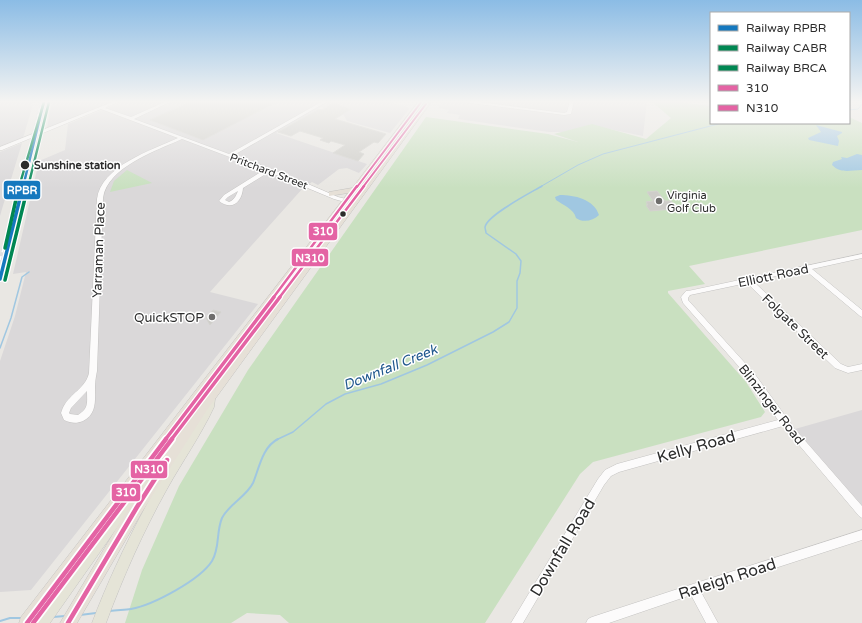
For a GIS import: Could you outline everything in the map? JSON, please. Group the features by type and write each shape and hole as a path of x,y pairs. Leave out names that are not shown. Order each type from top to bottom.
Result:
{"highway":[{"path":"68,623 137,507 176,446 351,200 354,190 404,130"},
{"path":"27,623 52,598 192,406 405,130"},
{"path":"328,193 354,190"}],"main road":[{"path":"99,623 110,593 142,524 168,476 209,407 210,399"},
{"path":"41,623 52,598"}],"street":[{"path":"0,150 47,130"},
{"name":"Pritchard Street","path":"161,130 328,193 351,200"},
{"path":"229,156 275,130"},
{"name":"Yarraman Place","path":"90,383 93,369 102,190 108,180 123,168 181,138"},
{"path":"242,188 268,170"},
{"name":"Elliott Road","path":"684,295 862,256"},
{"path":"807,268 862,314"},
{"name":"Folgate Street","path":"748,280 836,364 850,370 862,367"},
{"name":"Blinzinger Road","path":"684,295 685,301 758,383 784,422 862,513"},
{"name":"Kelly Road","path":"608,473 618,468 784,422"},
{"name":"Downfall Road","path":"517,623 601,482 608,473"},
{"name":"Raleigh Road","path":"592,623 862,535"},
{"path":"693,589 712,623"}],"shaded area":[{"path":"0,130 25,130 23,138 0,147"},
{"path":"67,130 281,130 276,133 367,164 359,173 347,168 339,169 318,185 312,182 303,188 210,292 258,304 31,590 0,592 0,361 15,316 26,272 13,274 39,161 65,150"},
{"path":"380,130 392,130 390,133"},
{"path":"536,130 588,130 573,132 549,132"},
{"path":"614,130 644,130 643,136"},
{"path":"22,143 2,209 0,216 0,152"},
{"path":"862,410 862,506 795,429"}],"green space":[{"name":"Virginia Golf Club","path":"417,130 520,130 548,134 578,142 554,134 569,130 614,130 646,139 657,130 862,130 862,230 689,266 705,284 668,291 668,293 746,382 765,412 761,417 593,462 580,474 485,623 289,623 280,615 247,613 231,623 125,623 142,570 179,486 248,370"},
{"path":"127,170 152,183 110,192 114,181"}],"water":[{"path":"820,130 835,130 842,132 837,136 839,141 838,146 809,140 808,138 821,132"},
{"path":"857,154 862,155 862,170 842,171 832,165 833,162 842,159 841,157 847,158"},
{"path":"560,195 583,199 593,205 599,215 588,221 579,220 571,210 556,200 555,197"}],"building":[{"path":"177,130 222,130 203,140"},
{"path":"281,130 373,130 386,134 378,143 374,142 359,152 364,154 358,161 333,153 345,145 331,141 329,143 320,140 323,138 300,131 291,136 278,132"},
{"name":"Virginia Golf Club","path":"657,191 665,201 671,201 676,207 672,208 673,209 650,211 646,205 648,205 646,202 653,201 647,192"},
{"name":"QuickSTOP","path":"213,310 221,312 210,325 206,318"}],"waterway":[{"name":"Downfall Creek","path":"540,187 578,165 603,154 695,130"},
{"name":"Downfall Creek","path":"278,439 293,432 326,404 345,394 381,384 427,365 493,332 509,322 517,308 517,281 520,273 521,261 516,254 486,233 485,227 493,216 501,210 542,186"},
{"path":"0,348 11,318 22,277 29,272"},
{"name":"Downfall Creek","path":"110,611 140,607 163,597 187,583 206,568 212,561 216,551 222,518 225,513 250,488 268,447 278,439"},
{"name":"Downfall Creek","path":"80,615 96,613"},
{"name":"Downfall Creek","path":"53,617 65,616"},
{"name":"Downfall Creek","path":"0,621 10,618 23,618"}],"railway":[{"path":"20,187 34,130"},
{"path":"0,260 20,186"}],"rail line":[{"name":"BRCA","path":"5,248 23,170 35,130"},
{"name":"RPBR","path":"0,279 37,130"},
{"name":"CABR","path":"5,280 42,130"}],"transit line":[{"name":"310","path":"27,623 400,130"},
{"name":"N310","path":"33,623 406,130"},
{"name":"310","path":"68,623 137,507 167,460"}],"place":[{"name":"Sunshine station","path":"25,165"},
{"name":"Virginia Golf Club","path":"659,201"},
{"name":"QuickSTOP","path":"212,317"}]}
